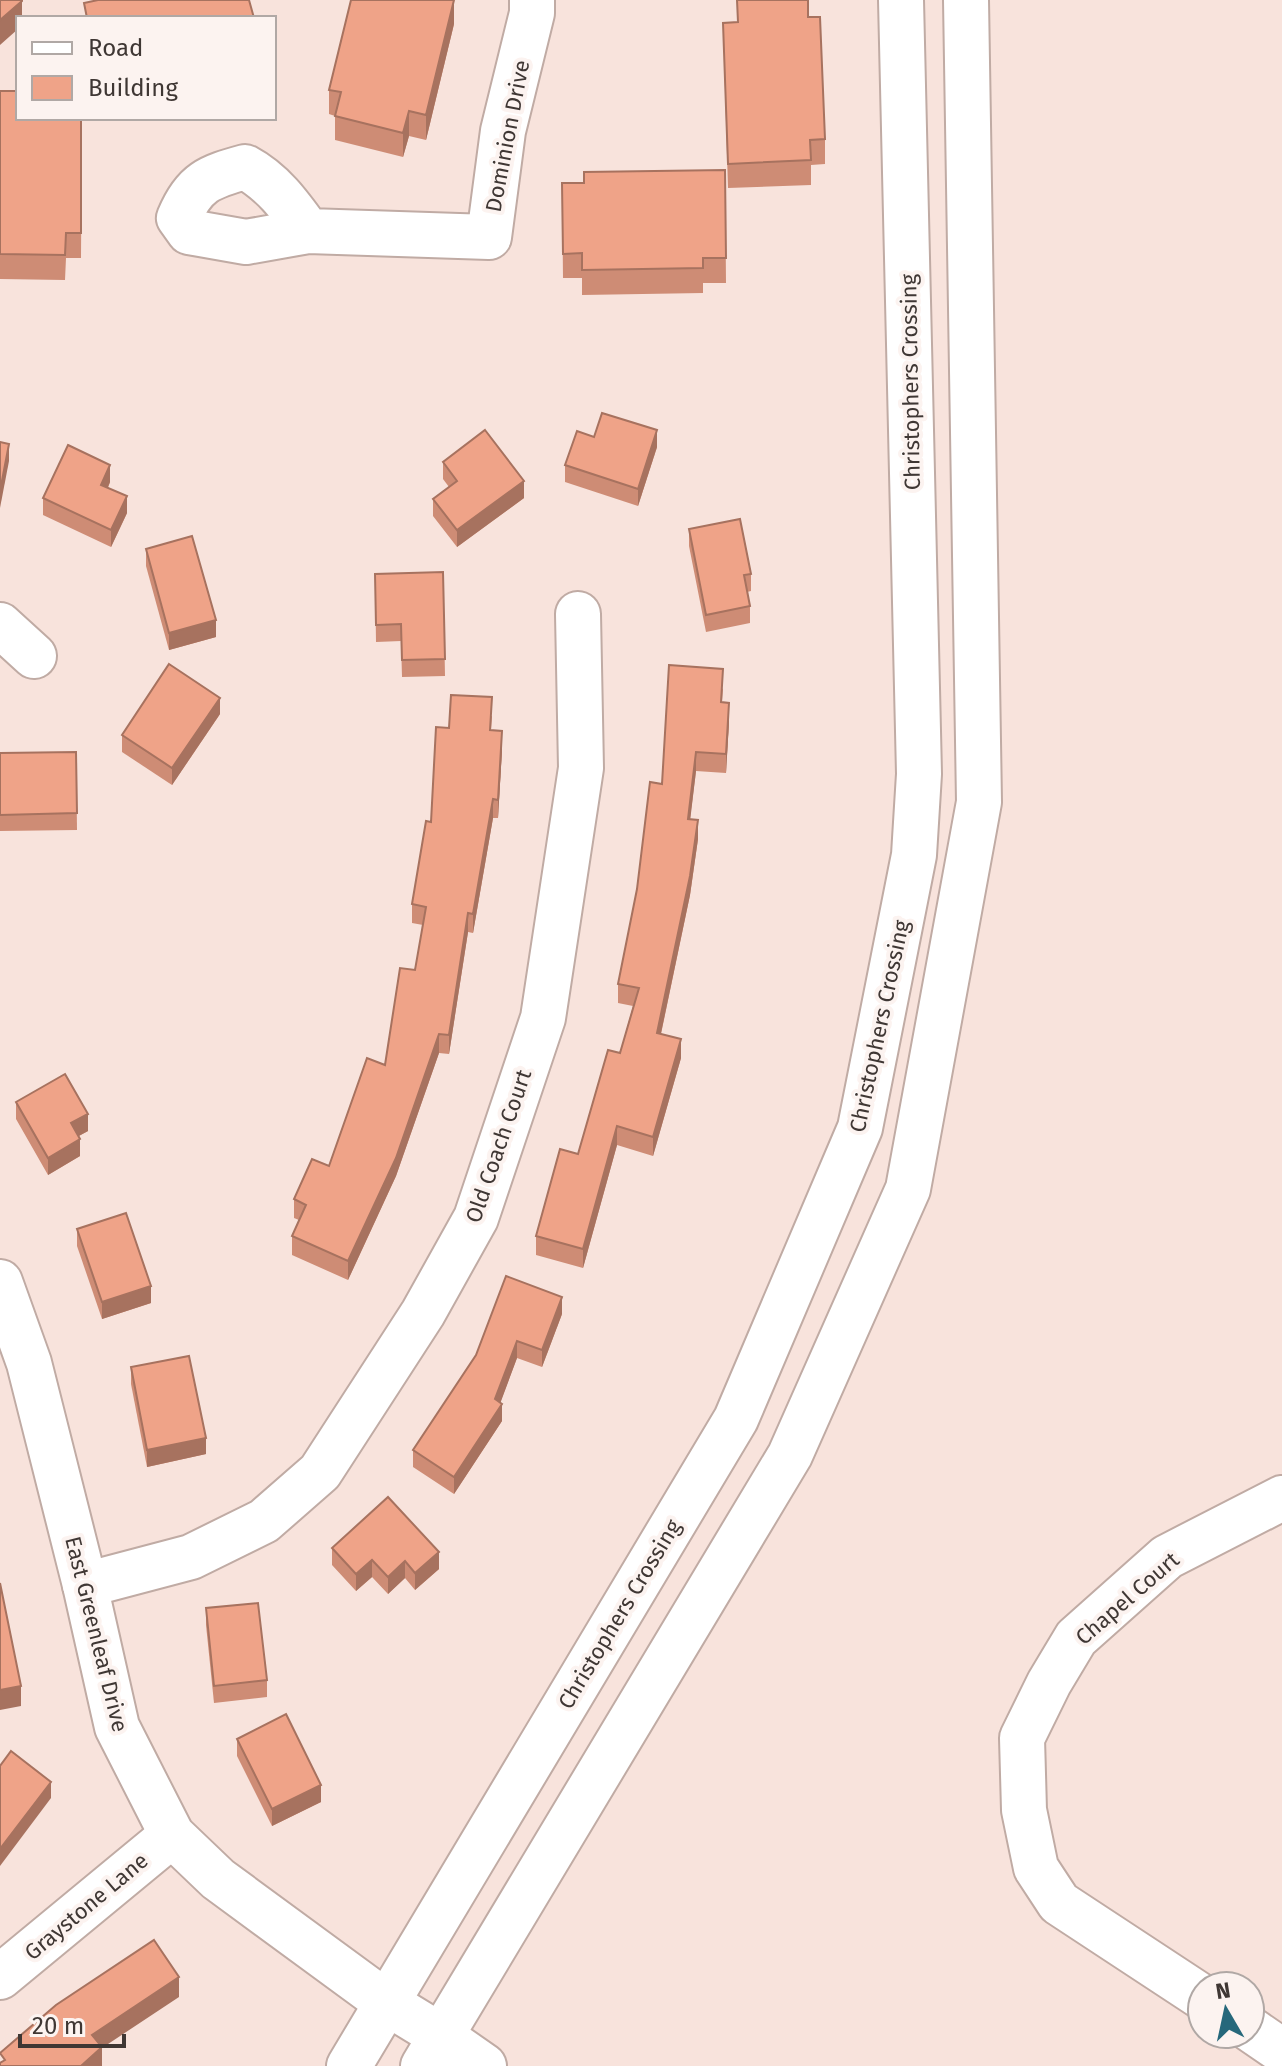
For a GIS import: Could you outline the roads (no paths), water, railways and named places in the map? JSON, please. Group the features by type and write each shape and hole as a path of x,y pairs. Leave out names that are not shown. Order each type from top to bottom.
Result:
{"street":[{"name":"Dominion Drive","path":"308,231 489,237 503,131 532,13 532,0"},
{"name":"Christophers Crossing","path":"349,2066 736,1419 860,1128 914,855 919,774 901,0"},
{"path":"432,2051 790,1455 908,1189 979,802 966,0"},
{"name":"Old Coach Court","path":"85,1585 191,1557 264,1521 320,1472 423,1313 476,1218 543,1018 581,768 578,614"},
{"path":"0,625 34,656"},
{"name":"East Greenleaf Drive","path":"0,1282 29,1363 117,1727 172,1835 218,1879 387,2003 432,2051 484,2066"},
{"name":"Chapel Court","path":"1186,1986 1059,1903 1036,1868 1024,1810 1022,1738 1076,1638 1167,1557 1282,1498"},
{"name":"Graystone Lane","path":"0,1977 172,1835"}]}
